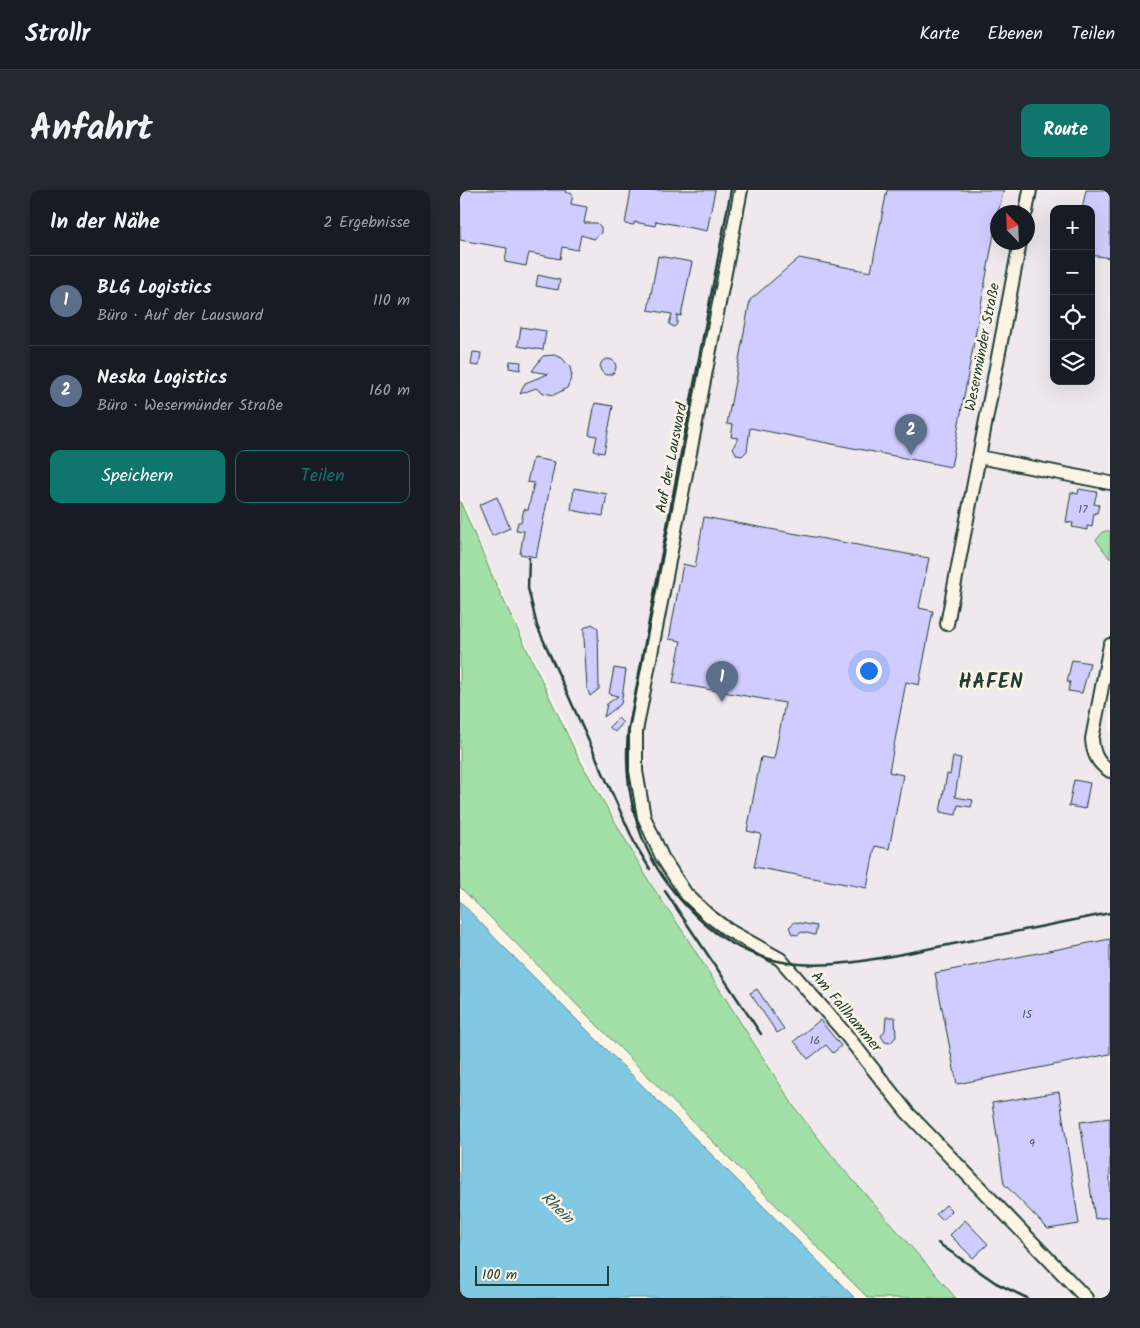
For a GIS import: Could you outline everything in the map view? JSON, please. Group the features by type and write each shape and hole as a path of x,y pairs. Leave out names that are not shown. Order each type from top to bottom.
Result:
{"street":[{"name":"Auf der Lausward","path":"636,731 741,190"},
{"path":"1027,205 1030,190"},
{"name":"Wesermünder Straße","path":"947,624 1018,250"},
{"path":"979,457 1110,483"},
{"path":"1110,645 1092,738 1092,750 1097,759 1110,771"},
{"name":"Am Fallhammer","path":"636,731 636,771 644,817 662,857 686,894 717,922 739,936 773,953 784,963 912,1117 1086,1298"}],"shaded area":[{"path":"460,190 1110,190 1110,1298 958,1298 839,1163 797,1108 683,929 651,883 581,756 497,581 460,494"}],"green space":[{"path":"460,501 495,582 578,757 650,883 795,1108 838,1163 956,1298 868,1298 460,887"},
{"path":"1104,531 1110,531 1110,559 1096,540"}],"water":[{"name":"Rhein","path":"460,901 498,941 855,1298 460,1298"}],"building":[{"path":"460,190 566,190 565,192 573,194 571,204 587,207 584,223 597,223 601,227 601,233 594,239 581,235 578,250 562,247 560,259 529,253 526,266 505,262 507,248 460,240"},
{"path":"631,190 715,190 707,231 656,221 655,226 634,222 634,225 625,224"},
{"path":"887,190 1004,190 1000,205 990,205 991,250 951,467 750,428 747,451 742,456 737,455 733,448 738,438 731,437 733,425 727,424 750,300 799,258 871,272"},
{"path":"1086,190 1110,190 1110,258 1095,256 1095,205 1083,205"},
{"path":"658,256 692,262 681,316 677,315 677,324 674,327 669,324 672,314 648,310"},
{"path":"538,275 560,280 558,290 536,286"},
{"path":"521,327 546,331 543,350 518,346"},
{"path":"473,352 481,353 479,366 471,365"},
{"path":"554,355 562,358 570,367 572,376 567,388 554,395 544,393 536,388 520,394 525,383 548,374 532,371 543,356"},
{"path":"608,359 614,361 616,367 614,373 608,375 602,373 600,367 602,361"},
{"path":"510,361 521,362 520,370 509,368"},
{"path":"595,403 613,406 604,453 594,451 597,436 589,435"},
{"path":"533,458 555,462 536,557 520,554 524,531 516,530 518,522 521,522 524,509 528,510 534,483 527,482"},
{"path":"574,488 607,494 603,516 571,510"},
{"path":"1079,489 1097,492 1094,504 1099,505 1097,513 1094,513 1092,527 1087,526 1087,530 1072,527 1073,523 1066,522 1071,492 1078,494"},
{"path":"497,497 510,528 492,536 479,505"},
{"path":"704,517 929,558 919,608 933,611 919,685 906,682 889,772 903,775 889,849 875,846 867,888 754,867 761,834 747,831 761,757 774,759 785,703 673,683 681,641 669,639 683,564 695,567"},
{"path":"592,624 598,628 599,689 590,696 587,688 584,628"},
{"path":"1072,660 1090,663 1082,693 1068,691 1070,682 1067,682"},
{"path":"614,668 626,670 621,704 604,717 607,704 618,696 609,694"},
{"path":"618,718 623,723 615,732 609,727"},
{"path":"953,757 961,758 955,797 973,800 971,807 958,805 956,815 940,812 947,774 950,775"},
{"path":"1074,780 1090,783 1085,809 1069,806"},
{"path":"795,922 817,926 815,935 802,932 797,935 792,934 789,927"},
{"path":"1110,939 1110,1054 957,1084 935,973"},
{"path":"757,989 784,1029 777,1033 750,993"},
{"path":"886,1017 895,1017 896,1037 890,1043 885,1042 881,1036 885,1030"},
{"path":"820,1020 841,1046 833,1053 826,1045 808,1059 794,1041"},
{"path":"1059,1092 1079,1224 1048,1229 1004,1184 992,1103"},
{"path":"1110,1118 1110,1217 1095,1219 1080,1122"},
{"path":"946,1205 952,1211 942,1220 936,1214"},
{"path":"965,1220 988,1244 973,1258 950,1235"}],"railway":[{"path":"731,190 628,732 628,775 631,796 635,816 650,856 674,892 704,924 735,945 766,958 798,964 831,964 903,954 1110,913"},
{"path":"529,558 528,588 537,626 635,844 650,869"},
{"path":"665,891 761,1034"},
{"path":"938,1243 996,1283 1027,1298"}],"place":[{"name":"Neska Logistics","path":"911,455"},
{"name":"BLG Logistics","path":"722,702"}],"district":[{"name":"HAFEN","path":"991,683"}]}
